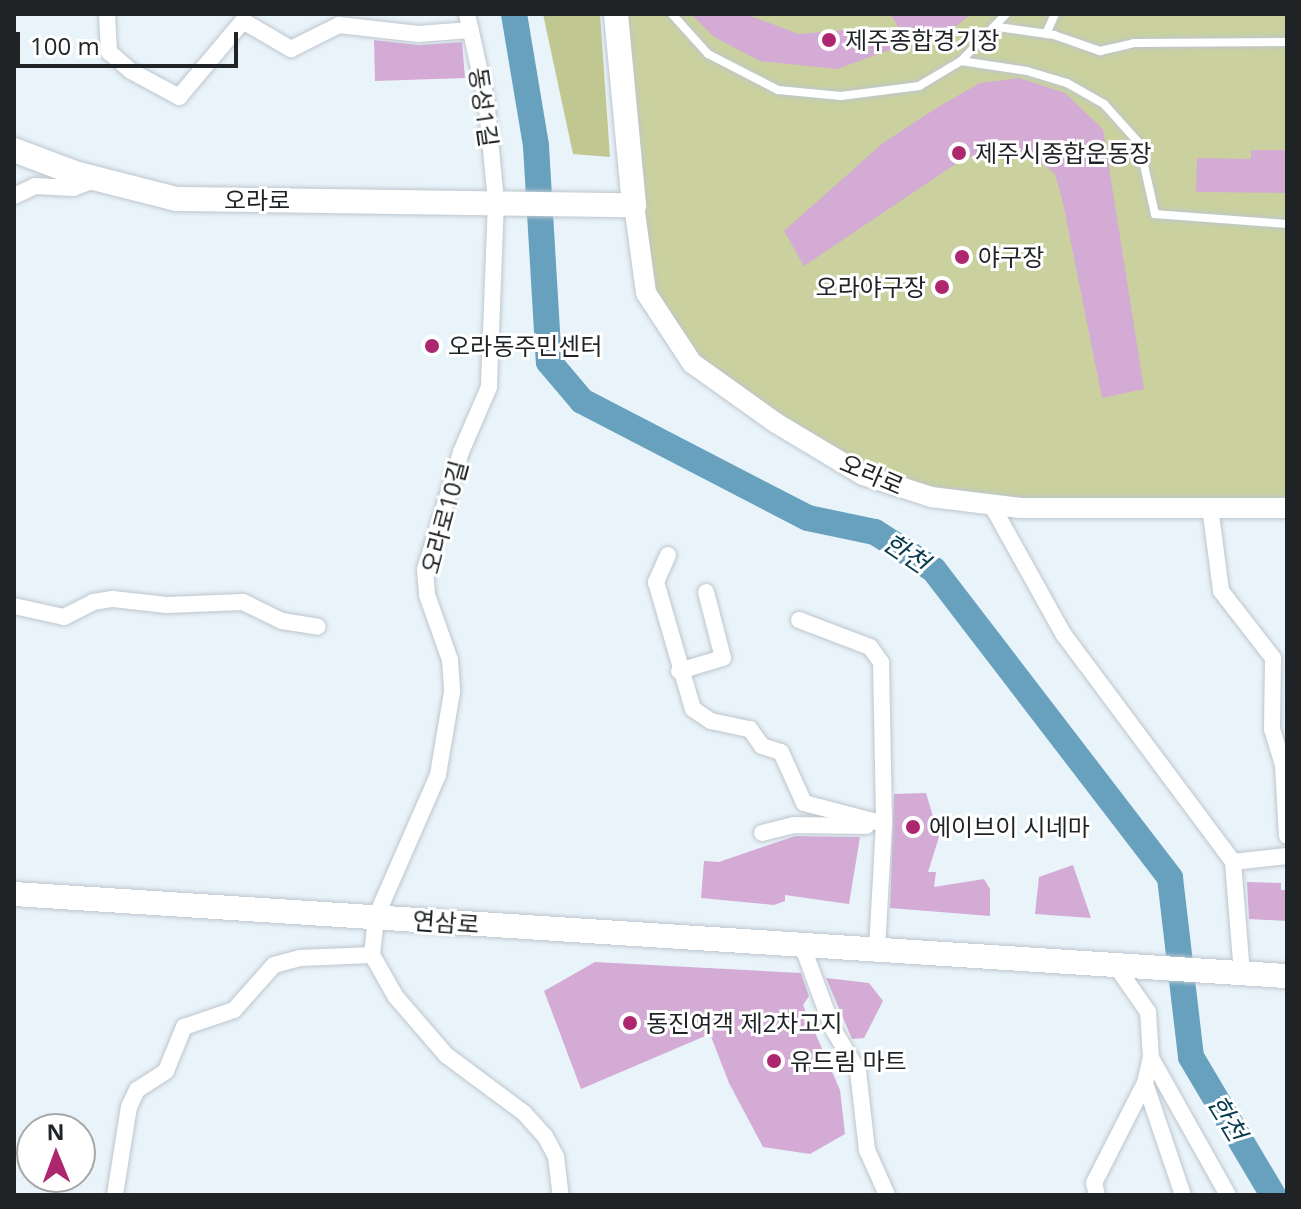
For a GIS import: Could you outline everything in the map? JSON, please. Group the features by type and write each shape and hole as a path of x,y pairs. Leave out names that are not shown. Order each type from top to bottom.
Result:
{"main road":[{"path":"616,14 634,205"},
{"name":"오라로","path":"14,150 97,179 177,199 501,200 634,205"},
{"name":"연삼로","path":"14,894 1239,974"},
{"path":"1239,974 1287,976"}],"street":[{"path":"107,14 109,52 131,71 179,97 243,21 291,49 339,25 418,34 469,22"},
{"name":"동성1길","path":"469,22 486,99 501,200"},
{"path":"14,196 35,186 73,188 97,179"},
{"name":"오라로10길","path":"376,917 404,861 441,761 452,692 450,660 427,595 425,570 461,452 489,387 501,200"},
{"name":"오라로","path":"634,205 646,293 692,363 776,423 863,475 931,497 991,504 1287,508"},
{"path":"991,504 1064,635 1233,862 1239,974"},
{"path":"1210,507 1221,591 1273,658 1272,729 1283,765 1287,836"},
{"path":"668,555 656,582 679,671 693,709 711,721 750,729 762,746 781,752 804,803 884,824"},
{"path":"679,671 723,658 706,592"},
{"path":"14,606 64,617 93,602 113,599 167,605 243,602 282,621 318,627"},
{"path":"799,620 870,647 881,662 884,824 877,950"},
{"path":"762,833 794,825 884,824"},
{"path":"1233,862 1287,856"},
{"path":"376,917 372,955 396,997 446,1055 524,1113 545,1136 556,1157 561,1195"},
{"path":"802,945 833,1029 858,1071 867,1150 887,1195"},
{"path":"115,1195 129,1107 137,1090 166,1071 184,1027 234,1010 274,965 300,958 372,955"},
{"path":"1097,1195 1094,1183 1145,1083 1151,1058 1148,1012 1116,966"},
{"path":"1151,1058 1228,1195"},
{"path":"1145,1083 1183,1195"}],"lane":[{"path":"672,14 708,54 778,90 841,96 919,86 961,61 998,27 1006,14"},
{"path":"1046,34 1055,14"},
{"path":"998,27 1046,34 1100,51 1134,43 1287,42"},
{"path":"961,61 1041,75 1104,104 1139,143 1155,214 1287,224"}],"green space":[{"path":"543,14 600,14 610,157 573,154"},
{"name":"제주시종합운동장","path":"617,14 1287,14 1287,506 1008,506 863,475 692,363 646,293"}],"building":[{"name":"제주종합경기장","path":"691,14 745,14 799,34 857,29 863,39 878,39 898,27 891,14 971,14 937,42 909,43 837,69 760,61 714,37"},
{"path":"374,40 419,45 462,42 465,78 375,81"},
{"path":"1019,78 1065,93 1103,129 1144,389 1102,398 1055,174 1032,155 1003,146 963,159 804,266 784,231 883,143 938,107 980,83"},
{"path":"1251,150 1287,150 1287,193 1196,192 1197,158 1251,159"},
{"path":"926,793 939,837 928,872 936,872 934,887 984,879 990,889 990,916 890,908 894,794"},
{"path":"795,836 860,837 849,904 785,895 785,901 774,905 701,898 704,861 719,862"},
{"path":"1073,865 1091,918 1035,914 1039,877"},
{"path":"1247,882 1281,883 1281,890 1287,890 1287,921 1249,919"},
{"path":"595,962 801,973 809,996 803,1005 840,1090 845,1134 810,1154 763,1147 729,1083 710,1034 581,1089 544,991"},
{"path":"826,978 869,983 883,1001 864,1038 852,1039"}],"waterway":[{"name":"한천","path":"514,14 536,146 549,362 582,401 808,518 875,532 934,570 1170,878 1191,1057 1273,1195"}],"place":[{"name":"제주종합경기장","path":"829,40"},
{"name":"제주시종합운동장","path":"959,153"},
{"name":"야구장","path":"962,257"},
{"name":"오라야구장","path":"942,287"},
{"name":"오라동주민센터","path":"432,346"},
{"name":"에이브이 시네마","path":"913,827"},
{"name":"동진여객 제2차고지","path":"630,1023"},
{"name":"유드림 마트","path":"774,1061"}]}
